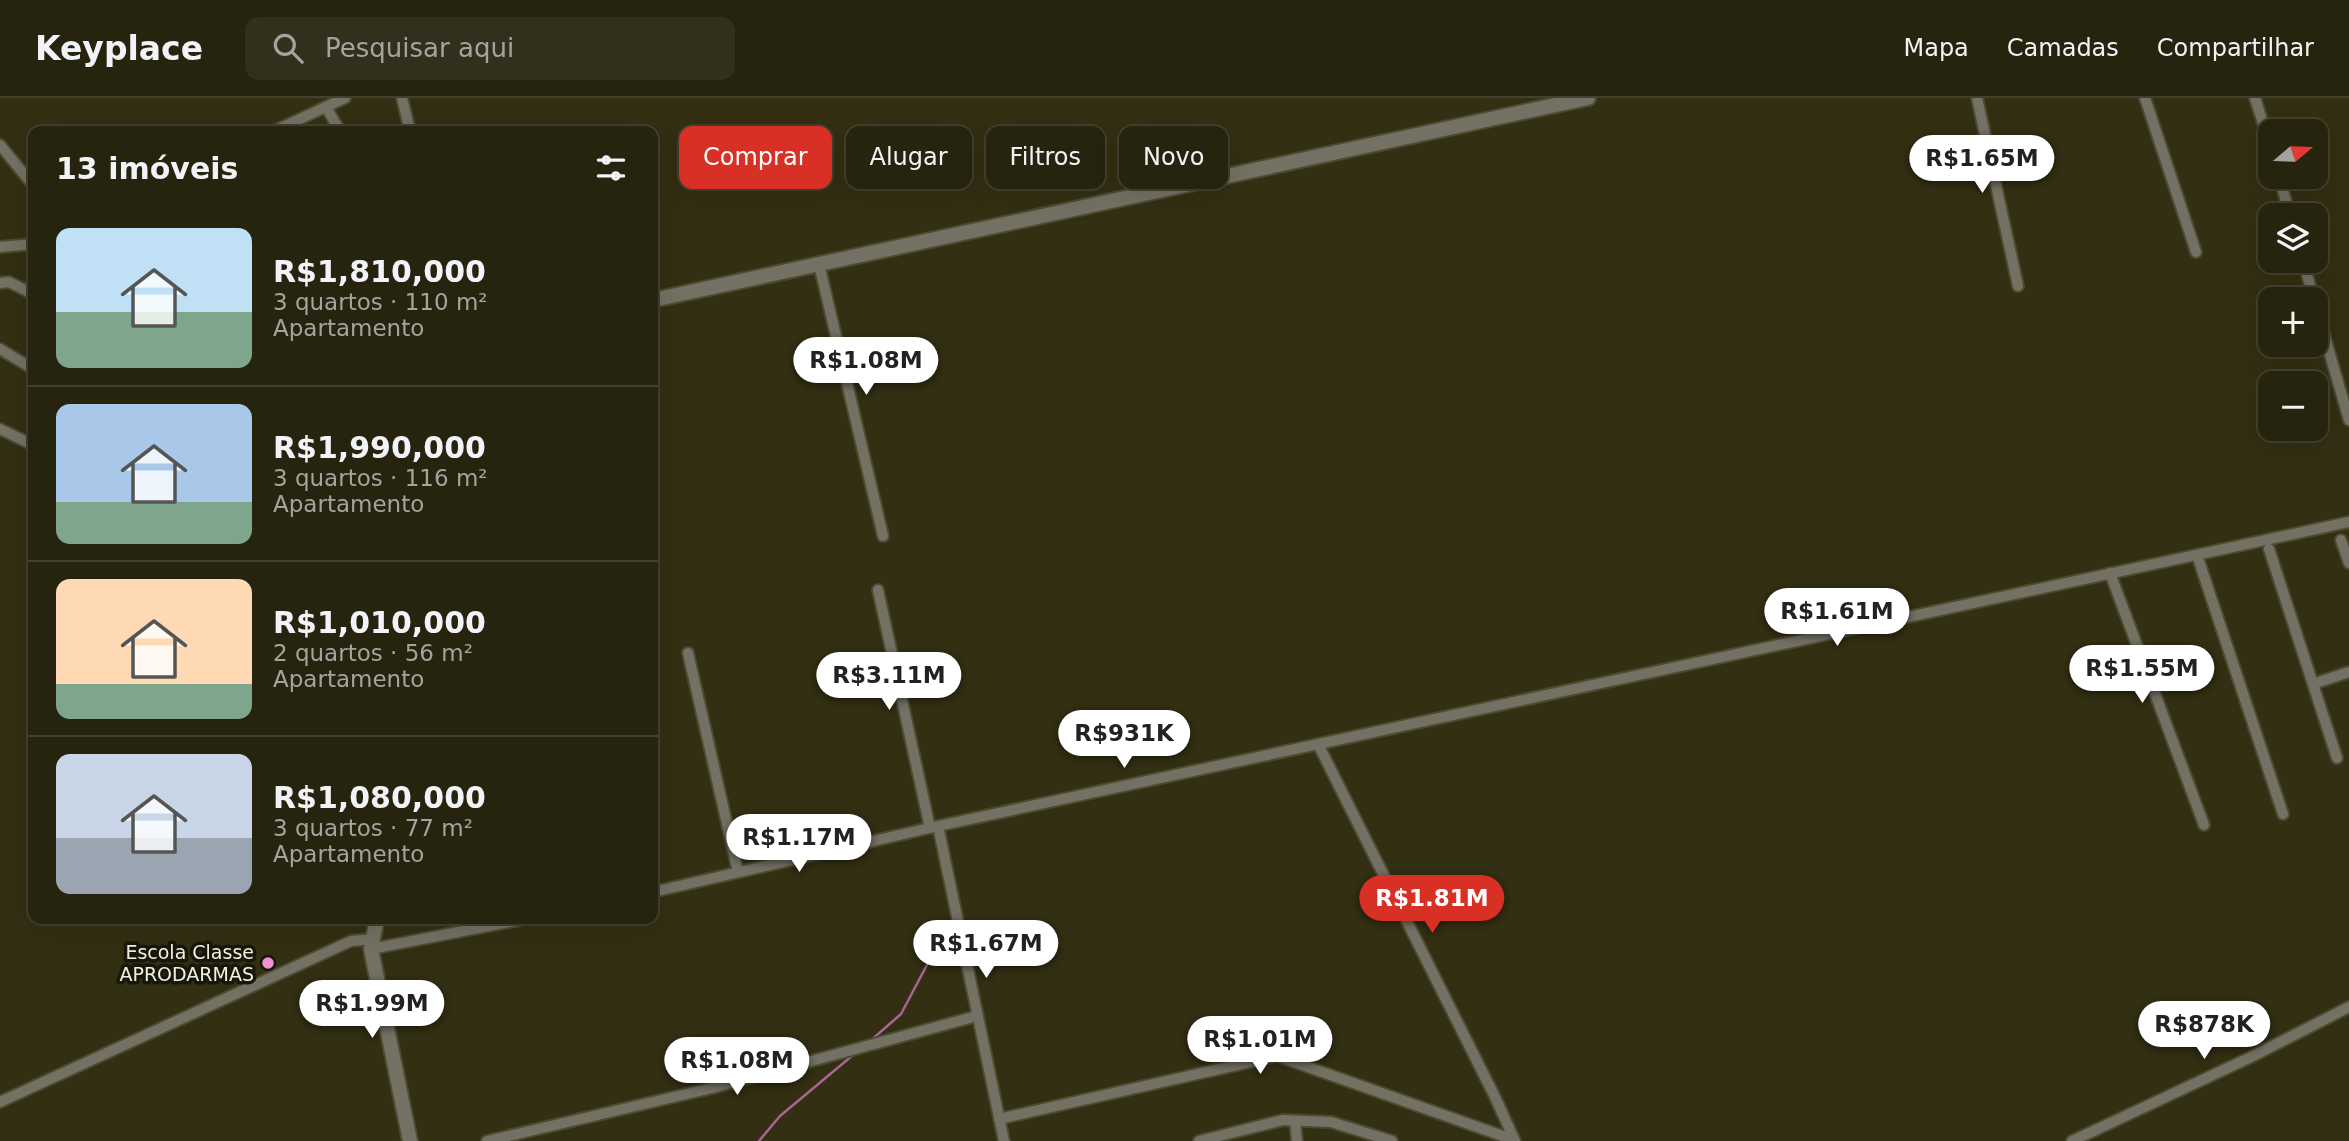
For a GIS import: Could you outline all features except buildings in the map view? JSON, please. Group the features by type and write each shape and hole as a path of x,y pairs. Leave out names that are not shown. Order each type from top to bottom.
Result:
{"street":[{"path":"285,126 345,98"},
{"path":"402,98 409,126"},
{"path":"658,299 1588,98"},
{"path":"1977,98 2018,286"},
{"path":"2145,98 2196,251"},
{"path":"2255,98 2262,119"},
{"path":"326,107 337,126"},
{"path":"0,145 28,178"},
{"path":"0,247 28,244"},
{"path":"819,264 883,536"},
{"path":"0,283 9,282 28,292"},
{"path":"2328,346 2349,420"},
{"path":"0,349 28,366"},
{"path":"0,429 28,443"},
{"path":"658,891 934,827 2349,522"},
{"path":"2341,540 2349,563"},
{"path":"2269,549 2337,758"},
{"path":"2197,555 2283,814"},
{"path":"2110,573 2204,825"},
{"path":"878,590 978,1016 1004,1141"},
{"path":"688,653 738,872"},
{"path":"2313,684 2349,672"},
{"path":"1318,744 1495,1097 1514,1141"},
{"path":"376,924 372,944 410,1141"},
{"path":"0,1102 351,941 372,944 494,924"},
{"path":"2072,1141 2349,1007"},
{"path":"488,1141 712,1088 978,1016"},
{"path":"999,1119 1277,1056 1514,1141"},
{"path":"1199,1141 1283,1120 1331,1122 1392,1141"},
{"path":"1295,1121 1297,1141"}],"waterway":[{"path":"869,1042 901,1014 937,946"},
{"path":"759,1141 780,1116 853,1055"}],"place":[{"name":"Escola Classe APRODARMAS","path":"268,963"}]}
